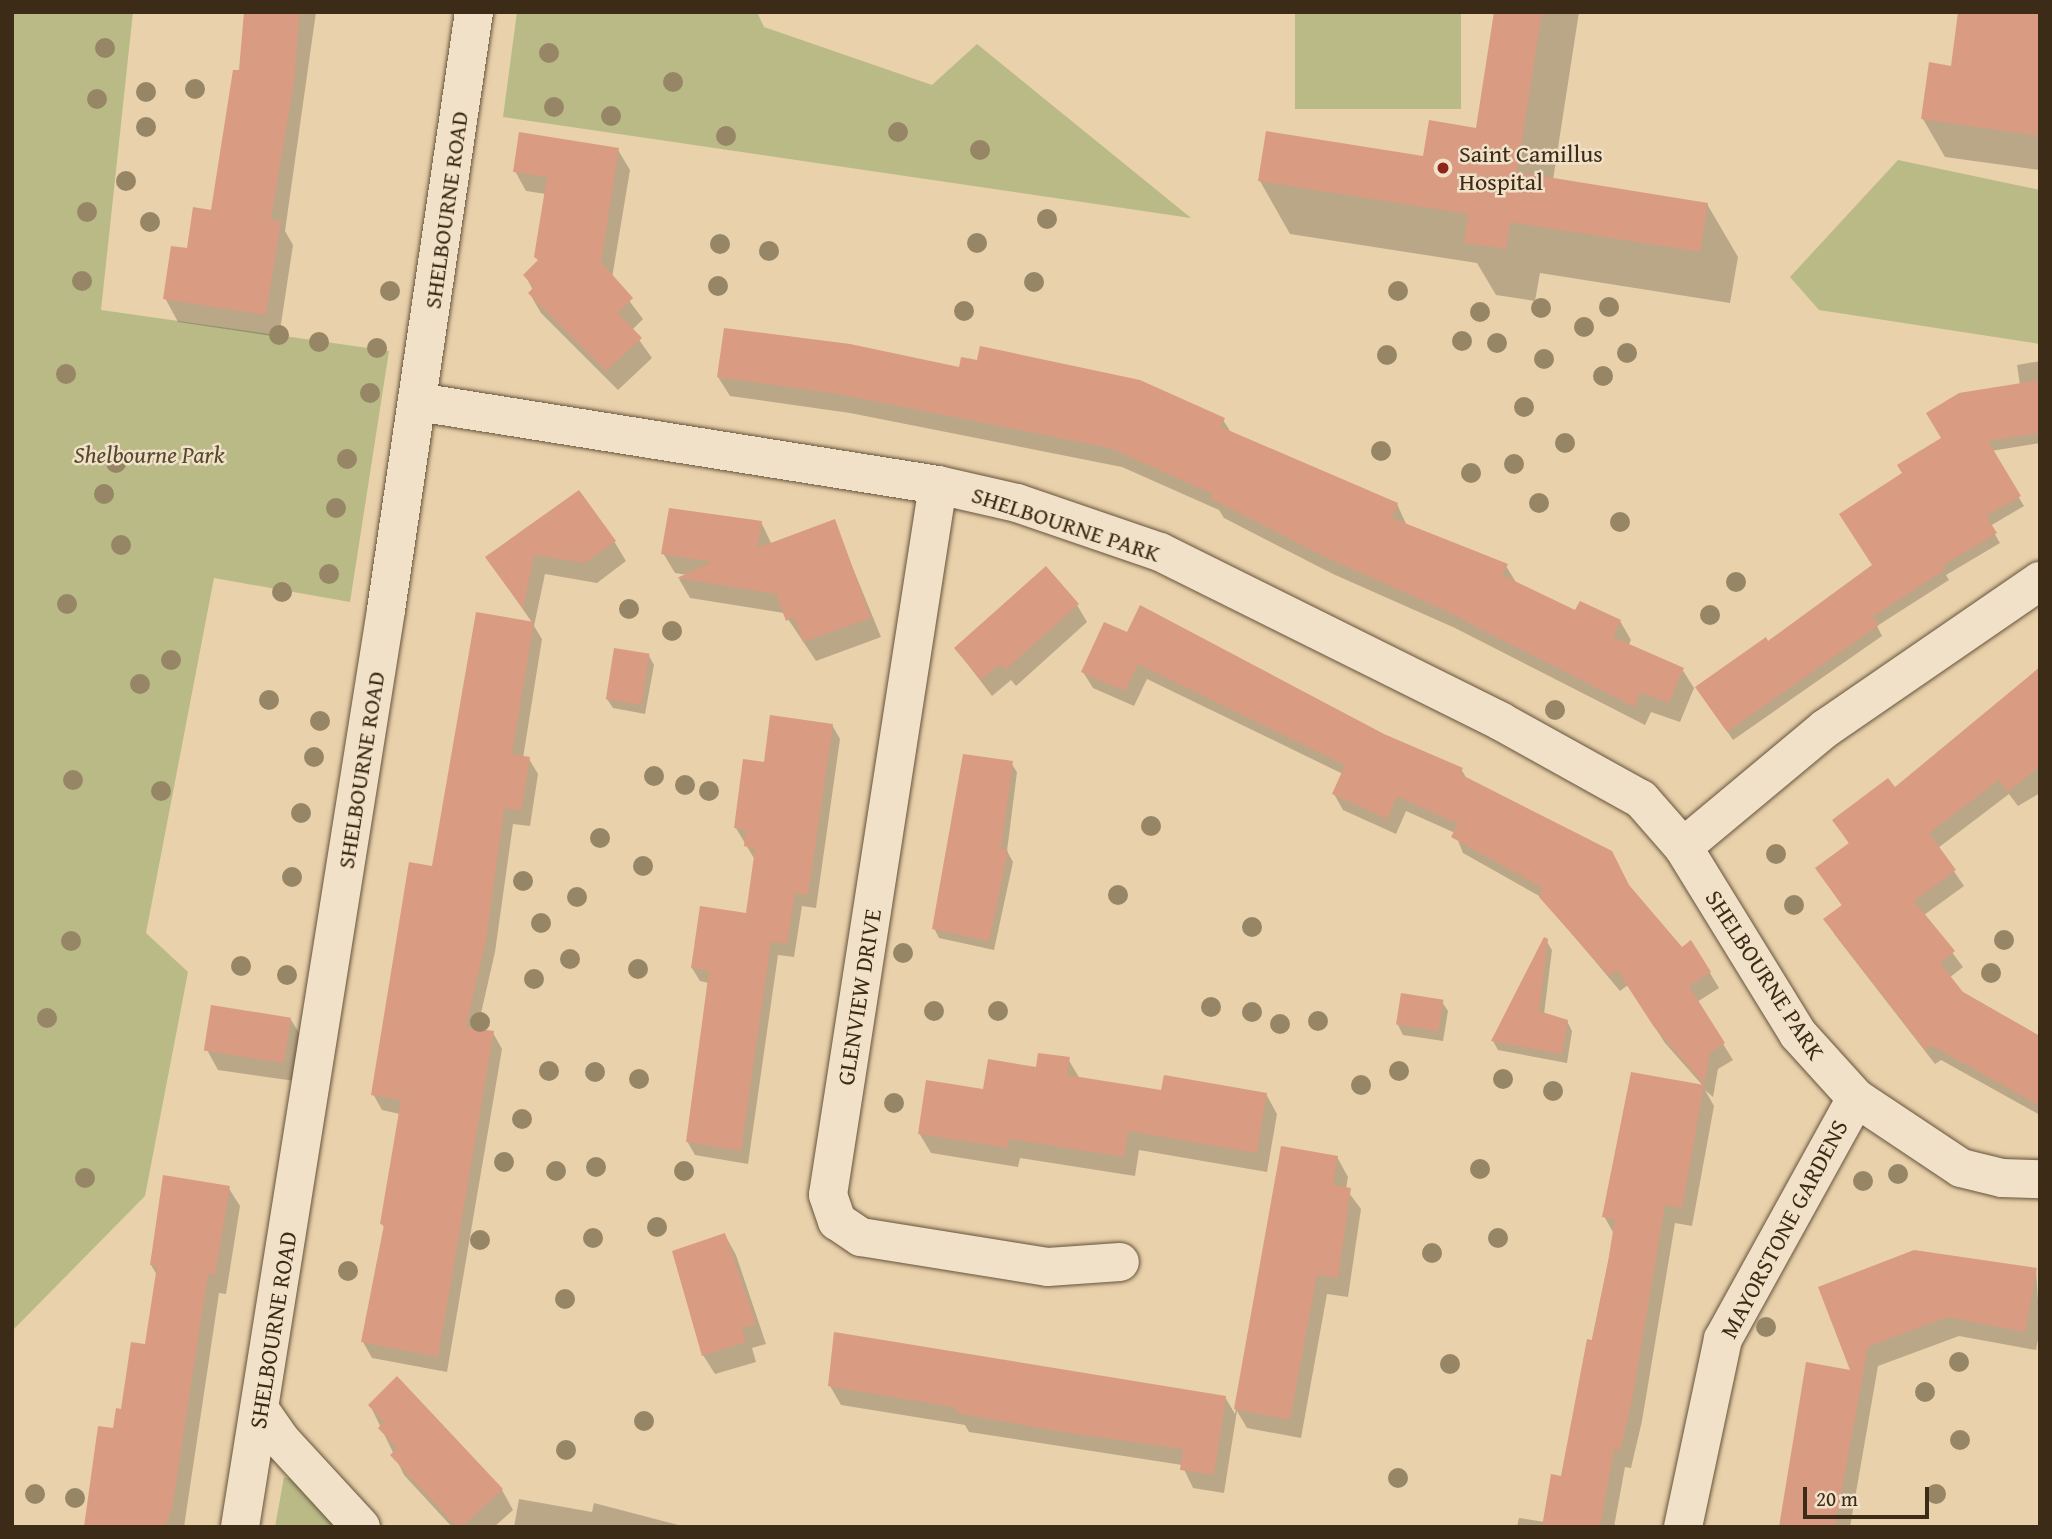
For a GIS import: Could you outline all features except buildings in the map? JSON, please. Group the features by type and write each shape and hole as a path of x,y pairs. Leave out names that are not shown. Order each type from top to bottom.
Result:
{"street":[{"name":"SHELBOURNE ROAD","path":"240,1527 418,402 474,12"},
{"name":"SHELBOURNE PARK","path":"418,402 938,485 1017,503 1160,552 1614,782 1641,799 1683,847 1798,1034 1856,1098 1961,1168 2002,1178 2040,1179"},
{"name":"GLENVIEW DRIVE","path":"938,485 828,1195 837,1221 861,1237 1048,1267 1119,1262"},
{"path":"1683,847 1826,728 2040,581"},
{"name":"MAYORSTONE GARDENS","path":"1683,1527 1723,1339 1856,1098"},
{"path":"260,1410 281,1440 361,1527"}],"green space":[{"name":"Shelbourne Park","path":"12,12 133,12 101,310 389,351 350,602 214,578 146,933 188,972 145,1196 12,1331"},
{"path":"517,12 757,12 764,27 932,85 977,44 1191,218 503,117"},
{"path":"1295,12 1461,12 1461,109 1295,109"},
{"path":"1898,160 2040,190 2040,344 1819,310 1790,277"},
{"path":"284,1477 294,1480 342,1527 275,1527"}],"place":[{"name":"Saint Camillus Hospital","path":"1443,168"}]}
